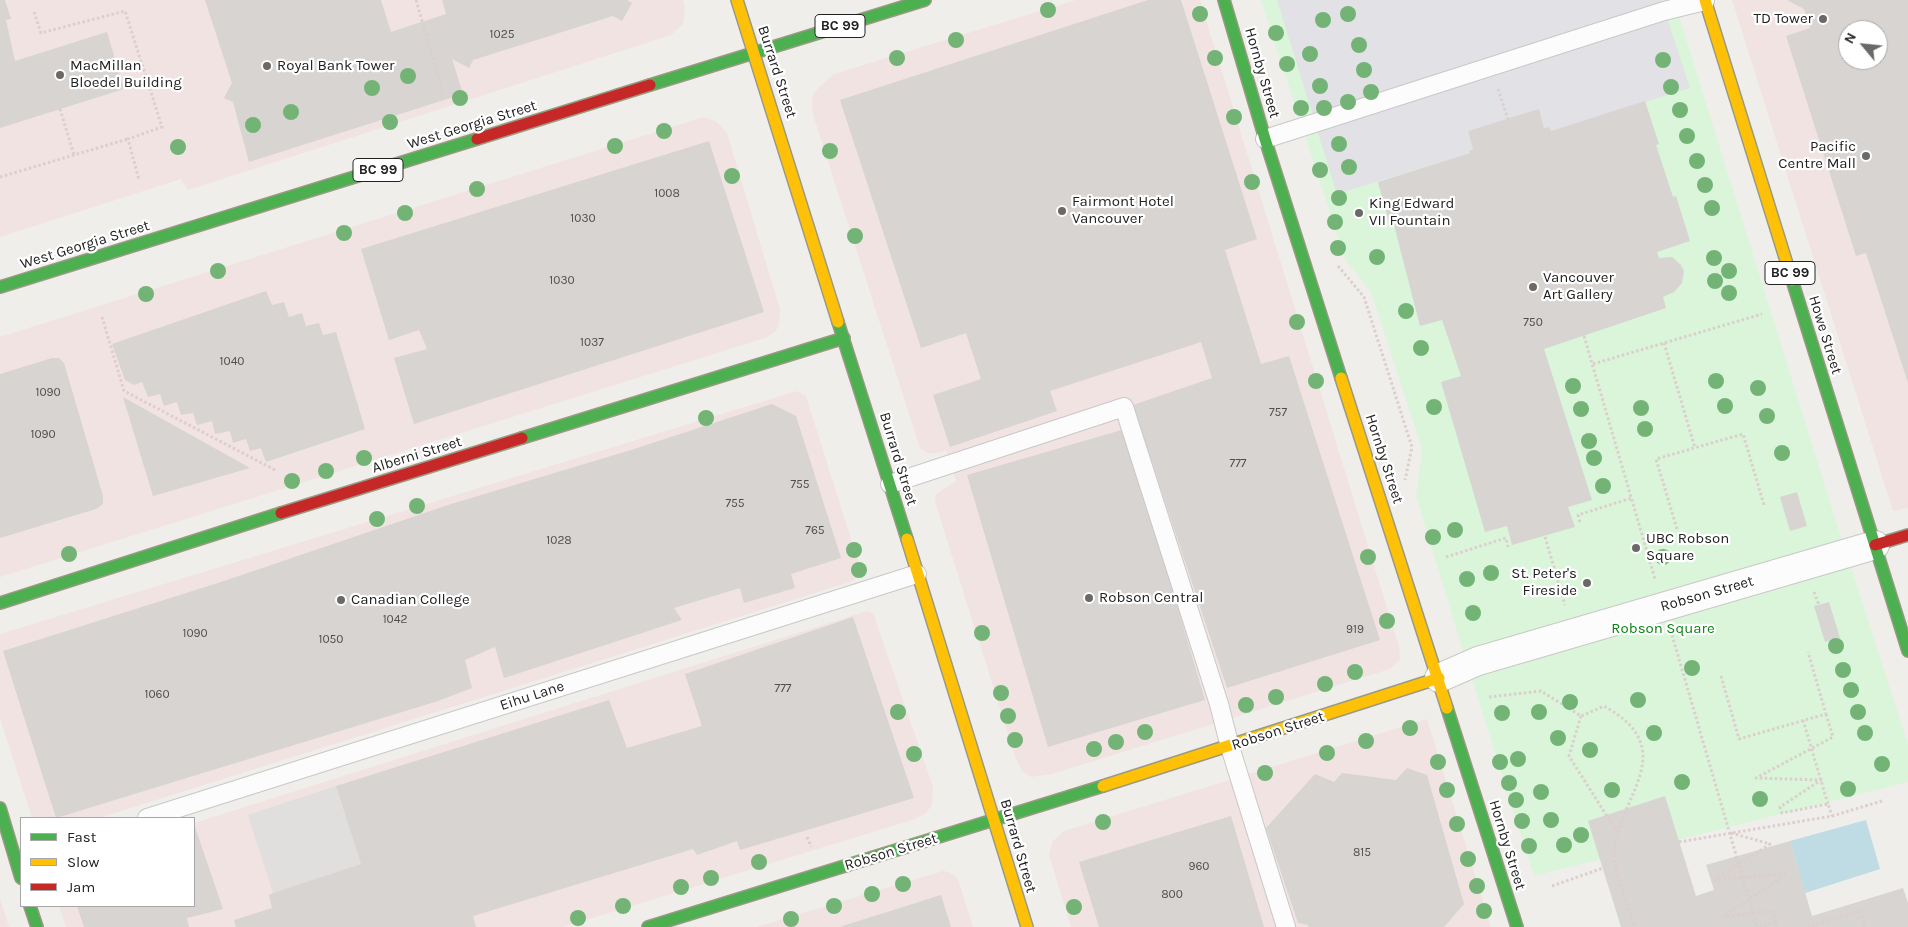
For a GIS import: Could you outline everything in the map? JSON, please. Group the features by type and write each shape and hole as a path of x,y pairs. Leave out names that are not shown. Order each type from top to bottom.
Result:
{"main road":[{"name":"Burrard Street","path":"737,0 996,819 1027,927"},
{"name":"West Georgia Street","path":"0,287 924,0"},
{"name":"Hornby Street","path":"1224,0 1266,139 1517,927"},
{"name":"Howe Street","path":"1705,0 1908,651"},
{"name":"Alberni Street","path":"0,603 844,338"},
{"name":"Robson Street","path":"1875,545 1908,535"},
{"name":"Robson Street","path":"648,927 1230,747 1439,678"},
{"path":"0,808 12,860 20,876"},
{"path":"30,907 37,927"}],"street":[{"name":"Robson Street","path":"1439,678 1478,661 1875,545"}],"lane":[{"path":"1266,139 1664,11 1705,0"},
{"path":"890,484 1124,407 1219,704 1230,747 1286,927"},
{"name":"Eihu Lane","path":"150,817 917,574"}],"path":[{"path":"416,0 444,93"},
{"path":"0,178 162,127 125,11 41,33 34,12"},
{"path":"1491,66 1508,119"},
{"path":"60,109 74,155"},
{"path":"128,139 138,180"},
{"path":"1336,258 1339,266 1364,297 1412,447 1405,483"},
{"path":"1592,364 1762,314"},
{"path":"102,318 124,391 277,471"},
{"path":"1584,336 1753,913 1758,927 1776,922"},
{"path":"1664,343 1695,448"},
{"path":"1677,529 1656,459 1743,434 1764,505"},
{"path":"1580,522 1578,515 1632,498"},
{"path":"1544,536 1556,574"},
{"path":"1446,557 1506,538 1508,546"},
{"path":"1808,652 1833,737 1756,778 1821,780"},
{"path":"1720,676 1739,739 1826,714"},
{"path":"1489,697 1541,690 1581,716"},
{"path":"1617,832 1569,756 1581,716 1604,706 1619,715 1634,730 1642,748 1641,776 1617,832 1613,856 1634,927"},
{"path":"1803,720 1832,816"},
{"path":"1821,780 1780,807 1782,813 1828,804"},
{"path":"1679,842 1832,816 1882,801"},
{"path":"1730,833 1770,844 1715,880 1786,874 1723,917 1773,910 1777,927"},
{"path":"1552,886 1603,868"},
{"path":"1807,927 1860,911 1865,927"}],"shaded area":[{"path":"0,0 683,0 685,9 683,24 671,35 188,190 181,179 0,237"},
{"path":"1076,0 1200,0 1399,647 1400,659 1390,669 1052,774 1031,777 1022,771 1015,756 935,502 936,494 956,481 946,451 930,454 920,448 812,107 813,95 834,74"},
{"path":"1277,0 1661,0 1690,88 1551,131 1549,127 1544,128 1539,110 1468,131 1473,149 1469,151 1470,153 1337,194"},
{"path":"1732,0 1908,0 1908,508 1893,511"},
{"path":"704,117 717,122 727,133 780,310 779,325 776,331 765,338 0,577 0,337"},
{"path":"797,391 806,396 862,574 850,582 102,817 32,817 0,718 0,634"},
{"path":"867,611 873,613 933,787 932,805 925,814 912,820 563,927 66,927 59,907 195,907 195,823"},
{"path":"1427,719 1491,927 1071,927 1049,855 1053,841 1064,831"},
{"path":"336,786 361,864 273,893 248,815"},
{"path":"943,871 949,872 958,879 973,927 756,927"},
{"path":"0,898 9,927 0,927"}],"green space":[{"name":"Robson Square","path":"1261,0 1674,0 1833,512 1908,744 1908,782 1534,876 1416,496 1422,449 1371,292 1345,259"}],"water":[{"path":"1866,820 1880,869 1805,893 1790,841"}],"building":[{"name":"MacMillan Bloedel Building","path":"0,0 5,0 11,19 6,20 15,61 107,32 124,89 0,128"},
{"path":"205,0 381,0 391,32 446,14 442,0 627,0 632,3 622,21 613,16 473,60 469,68 452,59 463,94 249,162 233,102 224,98 232,83"},
{"name":"Fairmont Hotel Vancouver","path":"1148,0 1181,0 1257,239 1225,250 1261,364 1289,356 1380,640 1227,688 1133,405 1212,378 1201,342 1050,391 1057,411 950,447 933,395 981,379 966,333 921,348 840,100"},
{"name":"Pacific Centre Mall","path":"1787,0 1908,0 1908,383 1866,253 1856,256 1786,36 1810,28 1804,9"},
{"path":"1645,101 1659,144 1656,145 1673,197 1676,196 1690,241 1657,252 1659,258 1672,257 1681,265 1684,271 1682,283 1674,292 1663,297 1666,308 1544,349 1592,500 1568,507 1575,527 1512,545 1507,526 1485,532 1441,382 1461,376 1442,320 1420,326 1394,225 1390,226 1378,182 1470,153 1469,151 1473,149 1468,131 1539,109 1544,128 1549,127 1551,131"},
{"path":"709,141 764,312 414,424 394,358 427,349 419,330 389,340 361,249"},
{"path":"266,291 272,305 284,302 289,317 302,313 306,326 319,323 323,335 336,332 365,429 266,462 261,448 250,451 246,439 233,443 230,431 215,434 212,421 197,425 193,413 181,415 177,402 164,406 160,394 148,397 142,382 134,385 125,380 112,344"},
{"path":"52,358 59,358 64,363 103,496 103,504 96,509 0,538 0,374"},
{"path":"123,397 250,468 153,496"},
{"path":"772,404 796,416 841,558 791,574 795,588 744,603 740,588 674,608 682,620 504,678 495,647 465,660 472,688 438,701 56,817 3,651 224,581 451,504 631,450"},
{"name":"Robson Central","path":"1125,429 1205,700 1048,747 967,475"},
{"path":"1797,492 1807,526 1790,531 1780,497"},
{"path":"1829,602 1840,638 1825,642 1814,606"},
{"path":"853,617 914,798 740,850 737,841 697,855 693,849 473,916 476,927 236,927 234,920 272,908 269,895 361,864 336,786 609,700 627,748 702,726 685,674"},
{"path":"1407,768 1427,775 1464,904 1444,927 1308,927 1308,925 1298,923 1266,828 1315,774 1334,782 1342,773 1396,780"},
{"path":"1665,796 1696,896 1714,890 1706,865 1790,841 1812,916 1903,888 1908,903 1908,927 1621,927 1588,821"},
{"path":"1231,816 1264,927 1099,927 1079,862"},
{"path":"195,827 223,909 187,918 189,927 84,927 77,907 195,907"},
{"path":"941,895 951,927 840,927 852,923"}],"traffic: fast":[{"path":"650,85 925,0"},
{"path":"1224,0 1265,139 1341,378"},
{"path":"0,287 477,139"},
{"path":"1792,280 1908,651"},
{"path":"838,322 907,539"},
{"path":"522,438 844,338"},
{"path":"0,603 281,513"},
{"path":"1447,708 1517,927"},
{"path":"648,927 1103,786"},
{"path":"0,808 20,875"},
{"path":"30,907 37,927"}],"traffic: slow":[{"path":"737,0 838,322"},
{"path":"1705,0 1792,280"},
{"path":"1341,378 1447,708"},
{"path":"907,539 1027,927"},
{"path":"1103,786 1439,678"}],"traffic: jam":[{"path":"477,139 650,85"},
{"path":"281,513 522,438"},
{"path":"1875,545 1908,535"}],"place":[{"name":"TD Tower","path":"1823,19"},
{"name":"Royal Bank Tower","path":"267,66"},
{"name":"MacMillan Bloedel Building","path":"60,75"},
{"name":"Pacific Centre Mall","path":"1866,156"},
{"name":"Fairmont Hotel Vancouver","path":"1062,211"},
{"name":"King Edward VII Fountain","path":"1359,213"},
{"name":"Vancouver Art Gallery","path":"1533,287"},
{"name":"UBC Robson Square","path":"1636,548"},
{"name":"St. Peter's Fireside","path":"1587,583"},
{"name":"Robson Central","path":"1089,598"},
{"name":"Canadian College","path":"341,600"}]}
